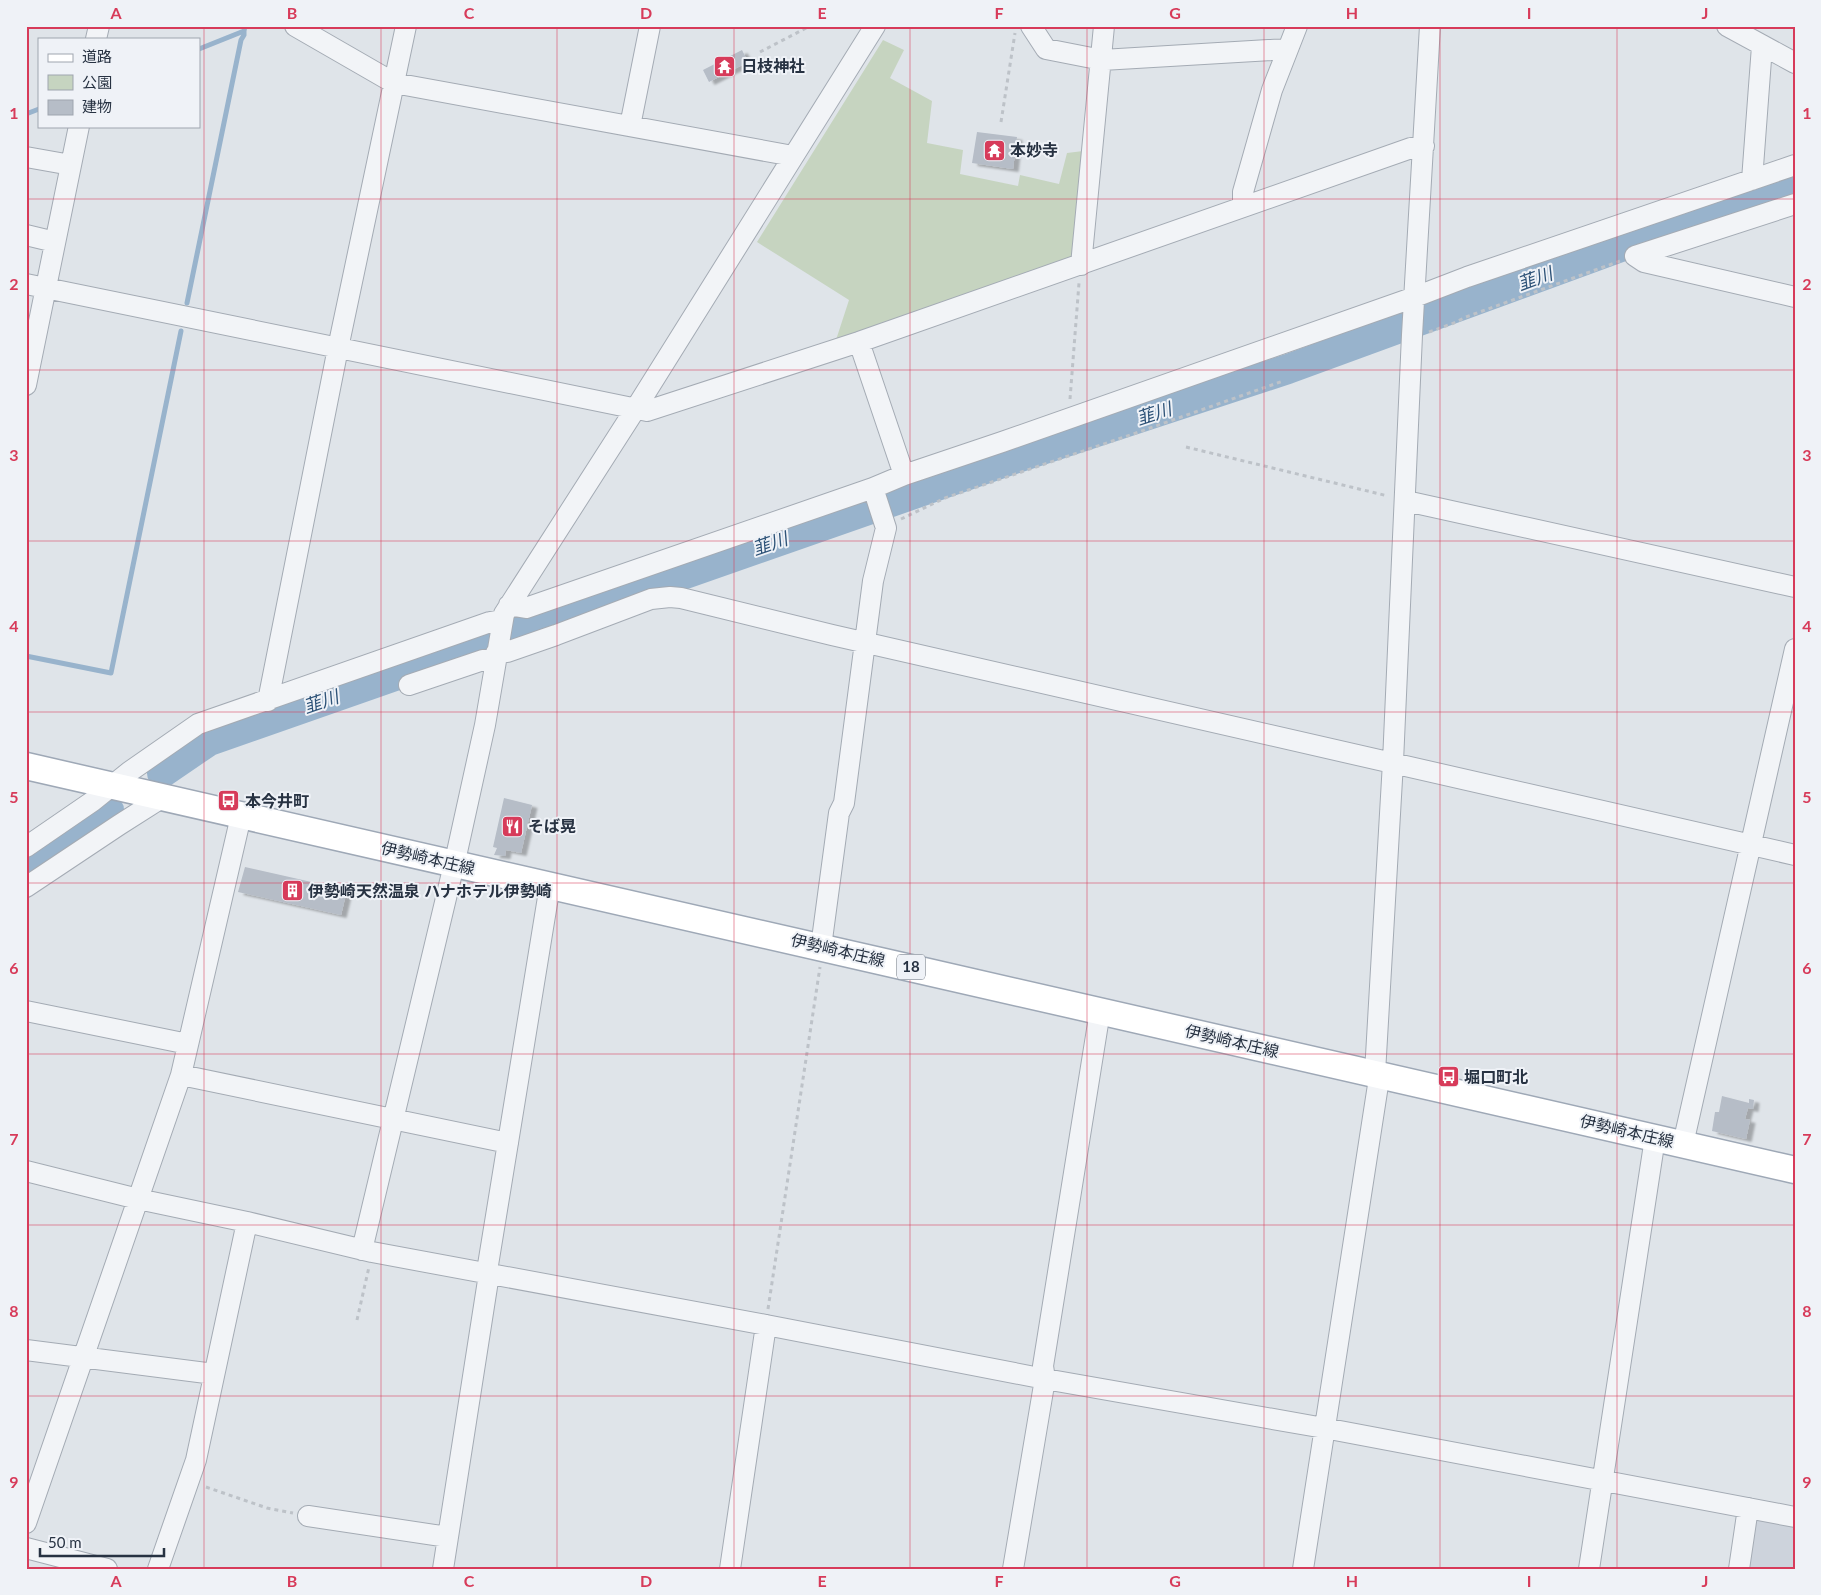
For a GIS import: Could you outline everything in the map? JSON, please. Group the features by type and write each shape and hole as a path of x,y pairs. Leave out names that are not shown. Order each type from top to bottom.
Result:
{"main road":[{"name":"伊勢崎本庄線","path":"26,766 1795,1170"}],"street":[{"path":"295,26 394,83 793,156"},
{"path":"268,701 338,348 406,26"},
{"path":"630,126 650,26"},
{"path":"367,1251 393,1118 454,863 485,725 496,656 510,606 875,26"},
{"path":"1032,26 1046,49 1102,60 1287,50"},
{"path":"1081,265 1104,26"},
{"path":"1243,206 1243,192 1272,90 1297,26"},
{"path":"1302,1569 1378,1085 1375,1074 1393,762 1412,337 1430,26"},
{"path":"1727,26 1795,63"},
{"path":"1752,180 1762,46"},
{"path":"27,379 79,128"},
{"path":"26,284 648,411 859,342 1081,265 1243,206 1411,148 1424,146"},
{"path":"26,157 71,165"},
{"path":"26,847 93,801 129,772 198,724 490,622 510,606 526,608 874,490 904,475 1415,300 1467,277 1795,165"},
{"path":"1635,256 1795,204"},
{"path":"26,235 56,242"},
{"path":"1635,256 1644,262 1795,297"},
{"path":"859,342 904,475"},
{"path":"822,947 839,813 844,803 873,580 885,524 874,490"},
{"path":"1406,500 1795,587"},
{"path":"409,685 556,635 651,599 682,598 832,635 1795,855"},
{"path":"1683,1144 1795,649"},
{"path":"26,887 163,797"},
{"path":"26,1522 181,1075 241,816"},
{"path":"443,1569 489,1274 488,1265 550,885"},
{"path":"1013,1569 1045,1379 1043,1366 1100,1010"},
{"path":"26,1011 188,1044"},
{"path":"181,1075 508,1143"},
{"path":"1589,1569 1655,1138"},
{"path":"26,1171 138,1200 247,1222 367,1251 1045,1379 1324,1428 1795,1517"},
{"path":"158,1569 196,1460 247,1222"},
{"path":"730,1569 766,1325"},
{"path":"26,1350 83,1359 214,1374"},
{"path":"1739,1569 1748,1508"},
{"path":"308,1516 448,1537"},
{"path":"26,1548 107,1569"}],"path":[{"path":"760,52 810,26"},
{"path":"1001,122 1016,26"},
{"path":"1412,337 1454,324 1466,317 1635,256"},
{"path":"1070,418 1081,265"},
{"path":"885,524 945,498 1283,381"},
{"path":"1186,447 1406,500"},
{"path":"766,1325 821,965 822,947"},
{"path":"357,1320 367,1251"},
{"path":"188,1481 267,1508 308,1516"}],"shaded area":[{"path":"1753,1517 1795,1524 1795,1569 1745,1569"}],"green space":[{"path":"883,40 904,50 890,78 932,101 927,143 963,150 960,174 1018,186 1020,175 1059,184 1067,153 1083,151 1076,260 835,343 849,300 757,242"}],"building":[{"name":"日枝神社","path":"742,50 748,62 709,82 703,70"},
{"name":"本妙寺","path":"977,132 1017,137 1013,169 972,163"},
{"name":"そば晃","path":"504,798 532,805 521,853 506,850 505,856 494,855 497,848 493,847"},
{"name":"伊勢崎天然温泉 ハナホテル伊勢崎","path":"245,867 347,890 341,915 238,892"},
{"path":"1722,1096 1749,1103 1749,1099 1754,1100 1753,1109 1748,1108 1745,1119 1750,1120 1746,1139 1712,1131 1715,1112 1719,1112"}],"waterway":[{"path":"200,49 244,31 245,26"},
{"path":"187,303 244,31"},
{"path":"26,114 38,109"},
{"name":"韮川","path":"511,635 1014,459 1288,369 1632,243 1795,188"},
{"path":"26,656 111,673 181,331"},
{"name":"韮川","path":"162,773 209,741 486,644"},
{"name":"韮川","path":"26,867 109,810"}],"place":[{"name":"日枝神社","path":"725,66"},
{"name":"本妙寺","path":"994,150"},
{"name":"本今井町","path":"229,801"},
{"name":"そば晃","path":"512,826"},
{"name":"伊勢崎天然温泉 ハナホテル伊勢崎","path":"292,891"},
{"name":"堀口町北","path":"1448,1077"}]}
